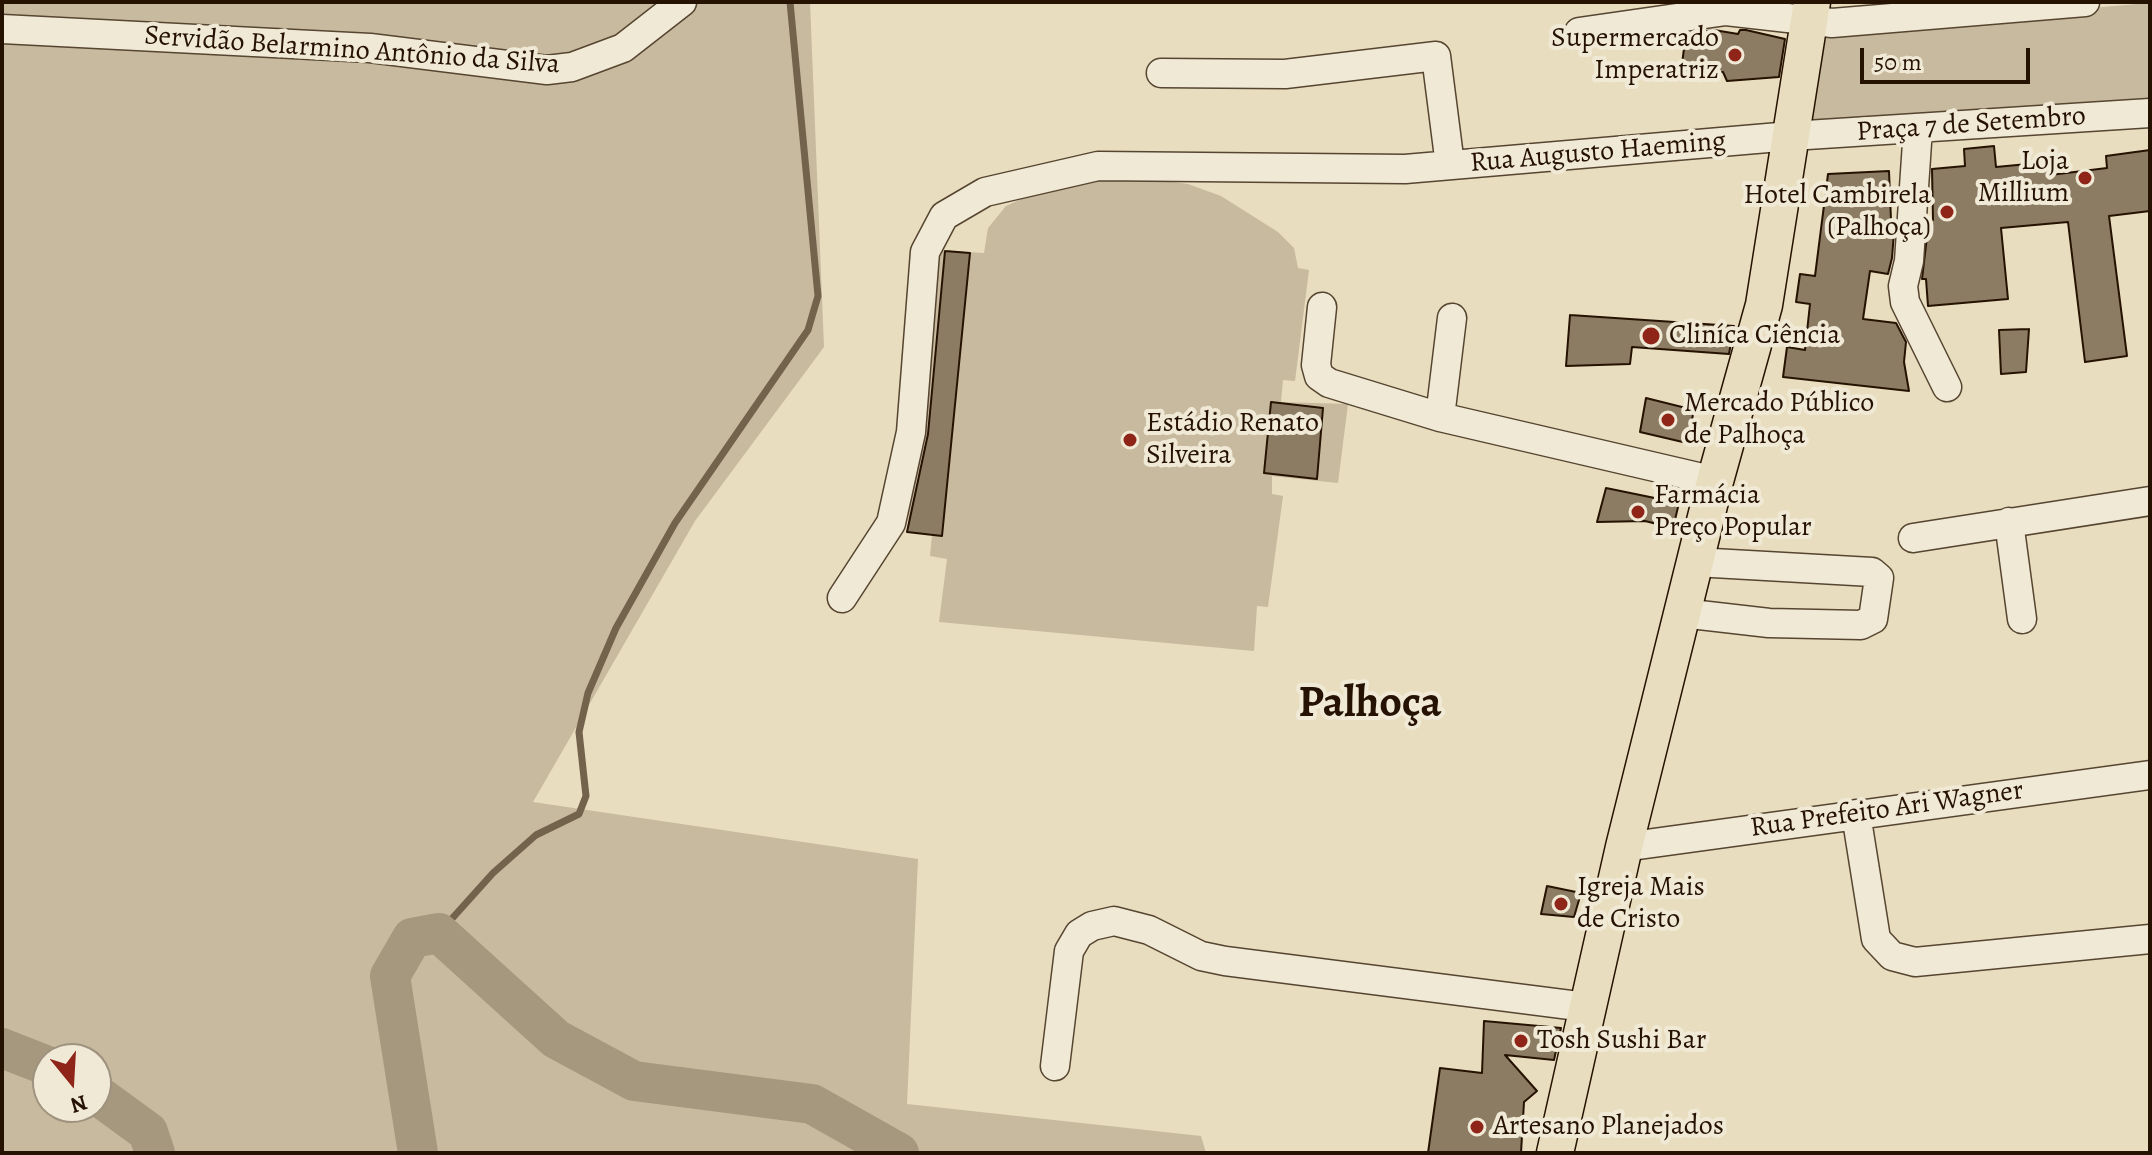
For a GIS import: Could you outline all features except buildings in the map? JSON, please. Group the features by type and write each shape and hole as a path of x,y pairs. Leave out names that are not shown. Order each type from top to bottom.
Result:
{"main road":[{"path":"1555,1153 1624,847 1715,481 1764,305 1811,12"}],"street":[{"name":"Servidão Belarmino Antônio da Silva","path":"2,29 370,48 547,70 572,67 623,48 682,2"},
{"path":"1579,32 1726,11 1811,12 1832,23 2085,2"},
{"path":"1161,73 1285,74 1436,56 1450,165"},
{"name":"Praça 7 de Setembro","path":"1791,136 2150,113"},
{"path":"1918,128 1909,261 1903,286 1905,302 1947,387"},
{"name":"Rua Augusto Haeming","path":"842,598 891,523 911,432 925,252 944,216 985,192 1098,166 1405,169 1791,136"},
{"path":"1322,307 1316,365 1319,376 1329,383 1440,417 1715,481"},
{"path":"1440,417 1452,318"},
{"path":"1913,538 2150,501"},
{"path":"2009,522 2022,619"},
{"path":"1682,613 1769,623 1861,625 1873,619 1879,578 1866,570 1695,562"},
{"name":"Rua Prefeito Ari Wagner","path":"1624,847 2150,775"},
{"path":"1856,814 1876,939 1892,956 1915,962 2150,939"},
{"path":"1055,1066 1069,951 1079,934 1092,926 1114,921 1149,930 1201,956 1225,961 1586,1007"}],"shaded area":[{"path":"2,2 810,2 824,347 695,521 533,802 918,859 907,1104 1201,1136 1206,1153 2,1153"},
{"path":"2150,3 2150,101 1812,129 1804,120 1815,37 1828,30"},
{"name":"Estádio Renato Silveira","path":"1121,175 1188,184 1221,196 1278,232 1294,248 1298,268 1309,270 1295,381 1283,380 1281,402 1348,404 1338,483 1272,476 1272,494 1283,496 1268,607 1257,606 1254,651 939,622 947,559 930,556 932,535 907,532 936,250 984,253 988,228 1006,206 1046,188"}],"waterway":[{"path":"439,933 493,873 536,835 579,814 586,796 579,732 588,693 616,628 675,523 808,330 818,296 790,2"},
{"path":"418,1153 390,976 412,938 439,933 556,1039 634,1081 812,1104 899,1153"},
{"path":"2,1048 32,1060"},
{"path":"112,1106 148,1132 155,1153"}],"place":[{"name":"Supermercado Imperatriz","path":"1735,55"},
{"name":"Loja Millium","path":"2085,178"},
{"name":"Hotel Cambirela (Palhoça)","path":"1947,212"},
{"name":"Cliníca Ciência","path":"1651,336"},
{"name":"Mercado Público de Palhoça","path":"1668,420"},
{"name":"Estádio Renato Silveira","path":"1130,440"},
{"name":"Farmácia Preço Popular","path":"1638,512"},
{"name":"Igreja Mais de Cristo","path":"1561,904"},
{"name":"Tosh Sushi Bar","path":"1521,1041"},
{"name":"Artesano Planejados","path":"1477,1127"}],"district":[{"name":"Palhoça","path":"1370,705"}]}
